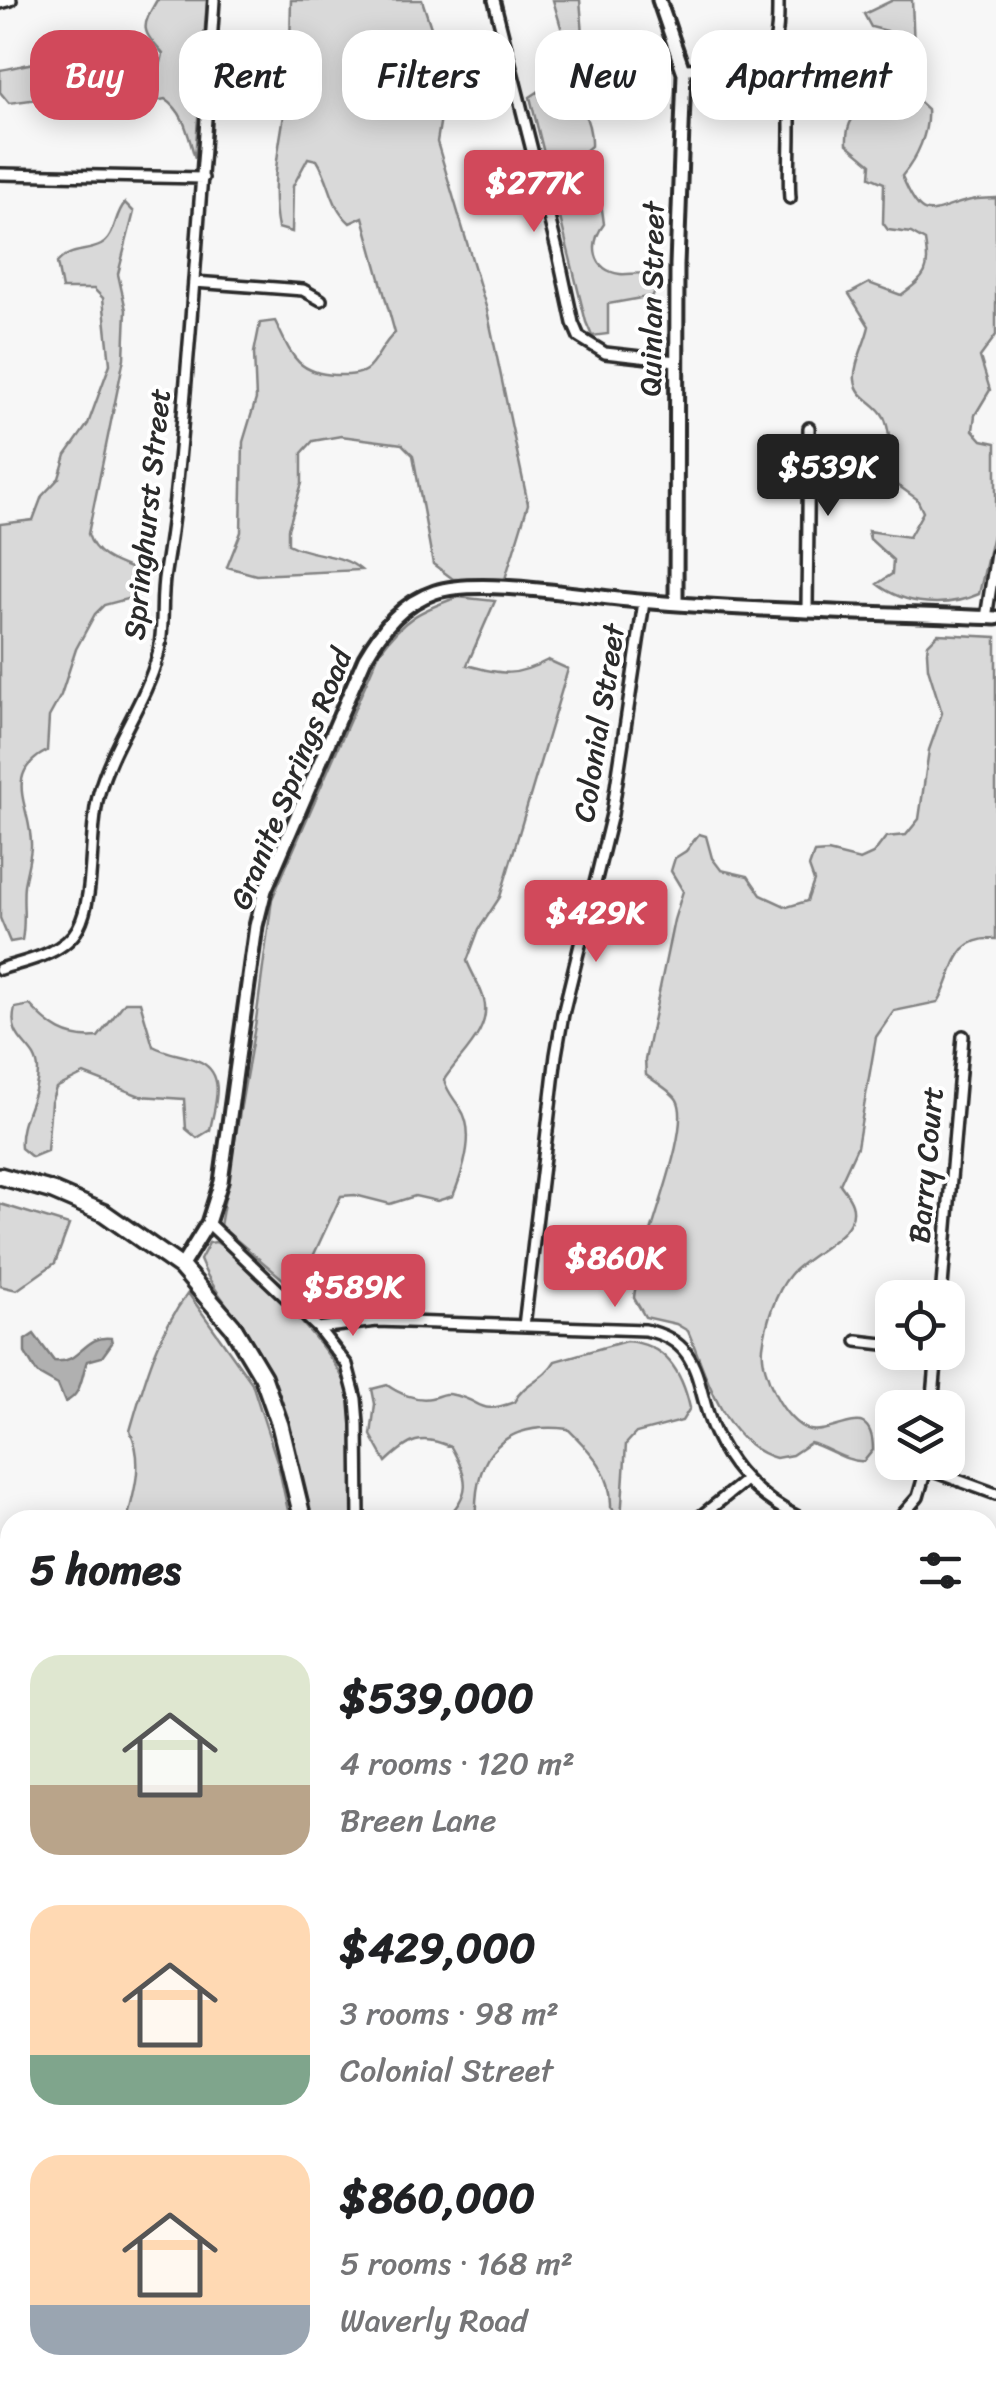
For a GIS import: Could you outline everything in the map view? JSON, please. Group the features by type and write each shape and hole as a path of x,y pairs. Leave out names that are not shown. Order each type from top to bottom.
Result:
{"highway":[{"path":"0,1176 53,1191 104,1213 181,1267 233,1327 263,1377 280,1425 301,1510"}],"street":[{"path":"0,3 11,0"},
{"name":"Springhurst Street","path":"0,969 54,949 68,941 79,927 97,799 108,761 148,687 159,653 162,592 176,506 204,178 214,0"},
{"path":"494,0 558,253 572,324 579,337 605,353 676,361"},
{"name":"Quinlan Street","path":"659,0 683,69 676,361 676,603"},
{"path":"776,30 778,0"},
{"path":"683,69 691,69"},
{"path":"788,120 790,198"},
{"path":"0,174 204,178"},
{"path":"194,282 302,290 321,300"},
{"path":"807,609 809,428"},
{"path":"991,618 996,554"},
{"name":"Granite Springs Road","path":"181,1267 208,1223 221,1182 260,908 344,706 379,634 413,602 470,586 644,602 991,618"},
{"name":"Colonial Street","path":"524,1326 541,1161 563,1014 612,814 644,602"},
{"name":"Barry Court","path":"942,1280 963,1036"},
{"path":"208,1223 318,1328 347,1365 356,1399 359,1510"},
{"path":"318,1328 376,1321 645,1330 673,1338 688,1352 715,1434 746,1480 784,1510"},
{"path":"857,1341 875,1343"},
{"path":"709,1510 746,1480"},
{"path":"907,1510 918,1497 923,1480"},
{"path":"962,1480 996,1494"}],"shaded area":[{"path":"157,0 207,0 205,30 179,30 179,115 172,104 159,100 163,54 159,49 159,30 146,29"},
{"path":"291,0 422,0 432,30 342,30 342,120 441,120 437,142 487,310 528,504 505,579 453,579 433,564 413,455 402,444 341,436 313,441 302,453 302,483 288,529 288,544 345,560 361,570 256,575 227,567 241,532 243,442 256,399 254,353 260,323 275,321 296,359 311,370 335,375 366,370 395,333 363,217 350,223 343,216 317,160 308,158 293,186 292,232 278,228 275,177 283,120 322,120 322,30 290,30"},
{"path":"553,0 580,0 583,30 562,30"},
{"path":"893,0 912,0 913,30 871,27 864,14"},
{"path":"30,64 30,100 9,103 0,92 0,70"},
{"path":"182,120 198,120 195,158"},
{"path":"536,120 586,120 591,146 568,166 572,197 602,209 604,224 595,248 599,262 611,272 646,274 660,282 653,296 608,304 608,334 592,336"},
{"path":"926,120 921,144 902,176 923,209 937,210 974,199 996,198 996,335 980,357 990,390 975,415 973,430 982,440 996,443 996,522 979,594 967,598 940,603 913,601 877,584 892,574 893,560 870,539 868,531 909,537 923,512 917,499 892,481 887,424 877,408 859,392 856,367 869,326 849,294 869,283 901,295 921,278 927,260 925,241 911,233 888,230 883,223 884,183 870,177 871,164 847,144 850,122"},
{"path":"125,203 134,212 118,274 126,310 124,358 88,534 103,555 143,573 146,584 142,595 104,605 95,614 76,649 61,695 49,717 47,751 25,771 22,794 31,847 24,885 22,940 10,942 0,918 0,524 33,520 42,496 59,478 66,455 88,424 110,364 103,298 94,289 62,289 57,263 67,255 106,241"},
{"path":"458,597 495,601 467,665 509,673 548,660 568,669 500,897 479,929 467,961 484,1000 483,1022 473,1043 444,1080 465,1118 468,1140 464,1164 453,1196 437,1201 415,1196 390,1204 355,1195 341,1196 297,1291 220,1226 256,1020 272,899 379,653 413,617"},
{"path":"938,634 996,637 996,939 981,940 962,950 938,1002 894,1011 876,1037 857,1147 840,1184 851,1201 853,1215 841,1234 790,1275 766,1328 765,1369 791,1418 816,1431 863,1423 870,1431 873,1450 864,1461 857,1461 810,1443 792,1455 776,1458 758,1450 730,1423 710,1387 688,1331 645,1317 634,1298 672,1164 680,1115 675,1097 646,1075 645,1060 683,891 671,871 675,858 699,834 706,836 712,858 721,870 748,876 761,895 787,907 807,901 814,881 809,867 814,853 828,852 860,860 873,854 886,837 906,835 919,819 929,750 942,713 927,652 928,644"},
{"path":"125,1002 140,1002 153,1046 201,1062 214,1075 217,1093 210,1130 197,1138 186,1129 184,1099 140,1096 84,1074 56,1088 47,1151 32,1157 21,1148 21,1138 35,1091 37,1062 15,1029 15,1008 30,1005 60,1030 98,1037"},
{"path":"0,1204 69,1225 55,1263 17,1290 0,1286"},
{"path":"216,1242 231,1253 290,1310 340,1374 354,1419 354,1510 309,1510 292,1437 271,1377 255,1344 200,1260 209,1243"},
{"path":"188,1293 252,1383 278,1464 288,1510 129,1510 137,1464 130,1431 146,1377"},
{"path":"34,1334 54,1361 70,1359 94,1340 111,1338 112,1343 102,1357 87,1361 78,1390 65,1402 58,1385 37,1373 25,1353 25,1340"},
{"path":"626,1341 640,1343 662,1354 682,1383 690,1408 682,1421 636,1433 626,1444 622,1510 611,1507 604,1473 568,1429 525,1431 496,1447 480,1477 476,1510 454,1510 465,1486 451,1447 431,1440 416,1441 386,1462 371,1435 375,1404 372,1389 387,1385 419,1398 451,1394 493,1408 514,1402 555,1361"}]}
